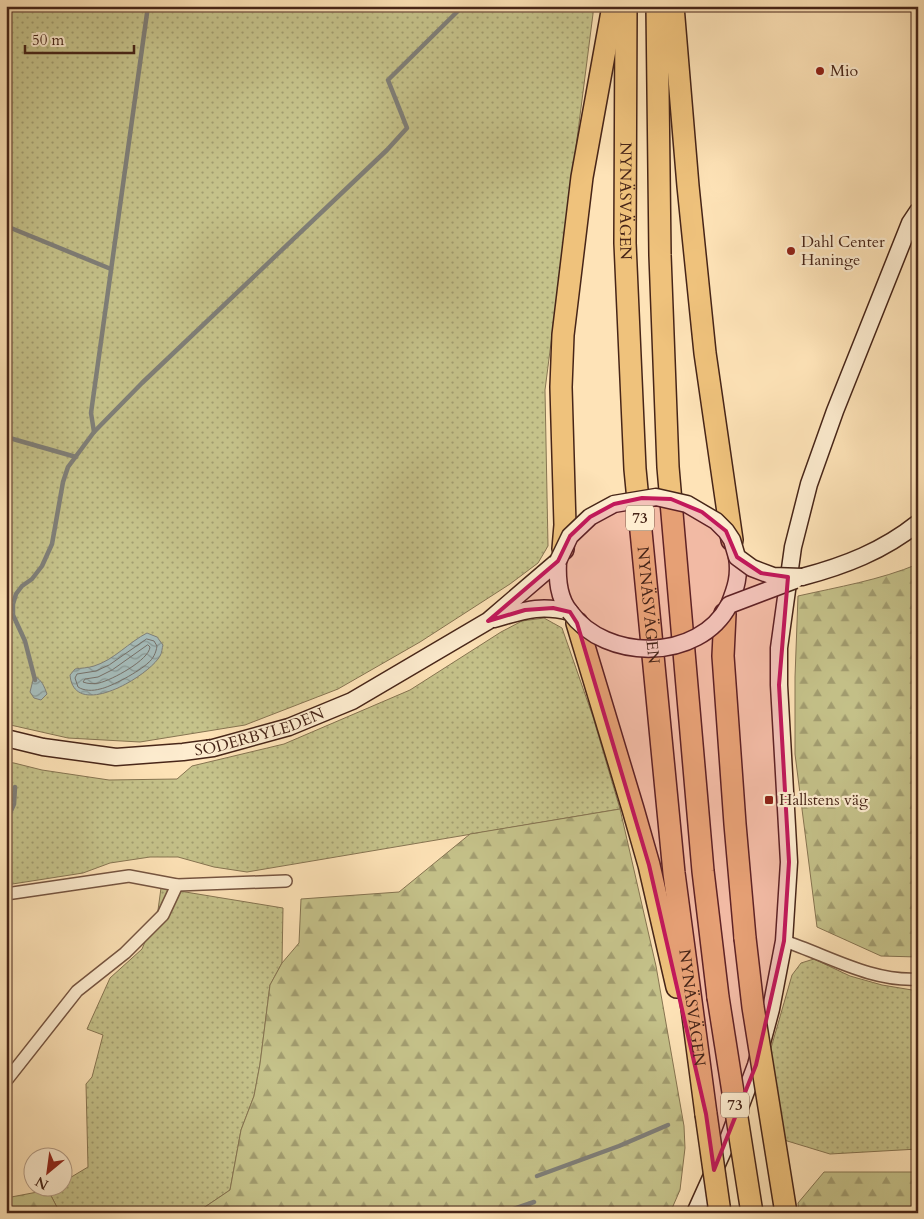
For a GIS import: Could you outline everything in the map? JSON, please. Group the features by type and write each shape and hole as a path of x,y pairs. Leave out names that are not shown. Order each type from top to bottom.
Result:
{"highway":[{"path":"560,555 565,525 561,387 563,335 582,177 613,6"},
{"name":"NYNÄSVÄGEN","path":"626,6 625,244 635,469 690,1029 706,1114 720,1213"},
{"name":"NYNÄSVÄGEN","path":"657,6 660,255 668,467 703,871 718,997 752,1213"},
{"path":"673,6 688,186 705,353 734,548"},
{"path":"727,609 723,656 745,938 753,1007 786,1213"},
{"path":"573,618 648,865 690,1029"}],"street":[{"path":"695,1213 727,1142 756,1065 772,1009 784,941 789,862 779,685 779,648 793,547 809,484 835,411 910,223 918,211"},
{"path":"734,548 738,577 735,591 727,609 714,624 701,634 680,643 659,648 626,647 592,634 573,618 560,592 557,579 560,555 570,536 579,526 614,504 656,497 687,504 721,526 734,548 752,568 772,576 802,577"},
{"path":"727,609 802,577 831,570 858,560 881,548 918,523"},
{"name":"SÖDERBYLEDEN","path":"6,738 43,747 116,756 183,752 213,748 273,732 352,702 488,621 560,555"},
{"name":"SÖDERBYLEDEN","path":"488,621 536,608 553,608 573,618"},
{"path":"6,894 129,876 177,884 286,881"},
{"path":"6,1081 77,991 124,953 163,915 177,884"},
{"path":"784,941 886,977 918,979"}],"highlighted area":[{"path":"642,498 671,499 702,512 726,531 737,557 761,573 788,577 779,685 789,862 784,941 756,1065 714,1170 706,1114 649,865 577,623 570,612 553,608 525,610 488,621 558,561 570,536 590,517 614,504"}],"green space":[{"path":"6,6 594,6 545,390 548,546 538,563 510,584 420,642 338,689 245,725 140,742 68,738 6,724"},
{"path":"918,564 918,957 881,956 817,927 795,754 798,596 874,579"},
{"path":"544,618 562,628 593,717 620,809 247,872 214,867 178,857 150,857 110,863 83,873 6,885 6,761 42,770 109,780 177,779 192,766 284,744 410,690 501,632 522,621"},
{"path":"620,809 656,966 684,1126 685,1148 680,1190 670,1213 196,1213 230,1190 241,1130 254,1096 270,985 282,963 299,943 301,899 399,892 470,834"},
{"path":"161,888 283,908 282,963 270,985 254,1096 241,1130 230,1190 196,1213 60,1213 51,1196 72,1196 72,1177 88,1167 86,1084 92,1077 103,1035 87,1029 110,978 142,949 158,910"},
{"path":"814,959 850,976 882,985 918,991 918,1149 830,1154 784,1140 769,1055 792,975 801,963"},
{"path":"824,1172 918,1172 918,1213 799,1213 798,1203"},
{"path":"22,1195 51,1196 60,1213 6,1213 6,1198"}],"water":[{"path":"147,633 157,637 163,645 160,656 142,674 128,683 97,694 84,694 75,688 70,675 75,669 92,667 101,663"},
{"path":"34,676 41,681 47,694 41,700 34,698 30,692"}],"waterway":[{"path":"94,432 91,413 148,6"},
{"path":"35,680 25,641 13,615 13,604 16,594 22,586 32,579 42,566 52,544 63,482 68,467 94,432 142,383 387,150 407,128 388,80 463,6"},
{"path":"6,226 111,269"},
{"path":"6,437 76,457"},
{"path":"6,822 14,804 15,787"},
{"path":"537,1176 619,1146 668,1125"},
{"path":"502,1213 534,1202"}],"place":[{"name":"Mio","path":"820,71"},
{"name":"Dahl Center Haninge","path":"791,251"},
{"name":"Hallstens väg","path":"769,800"}]}
